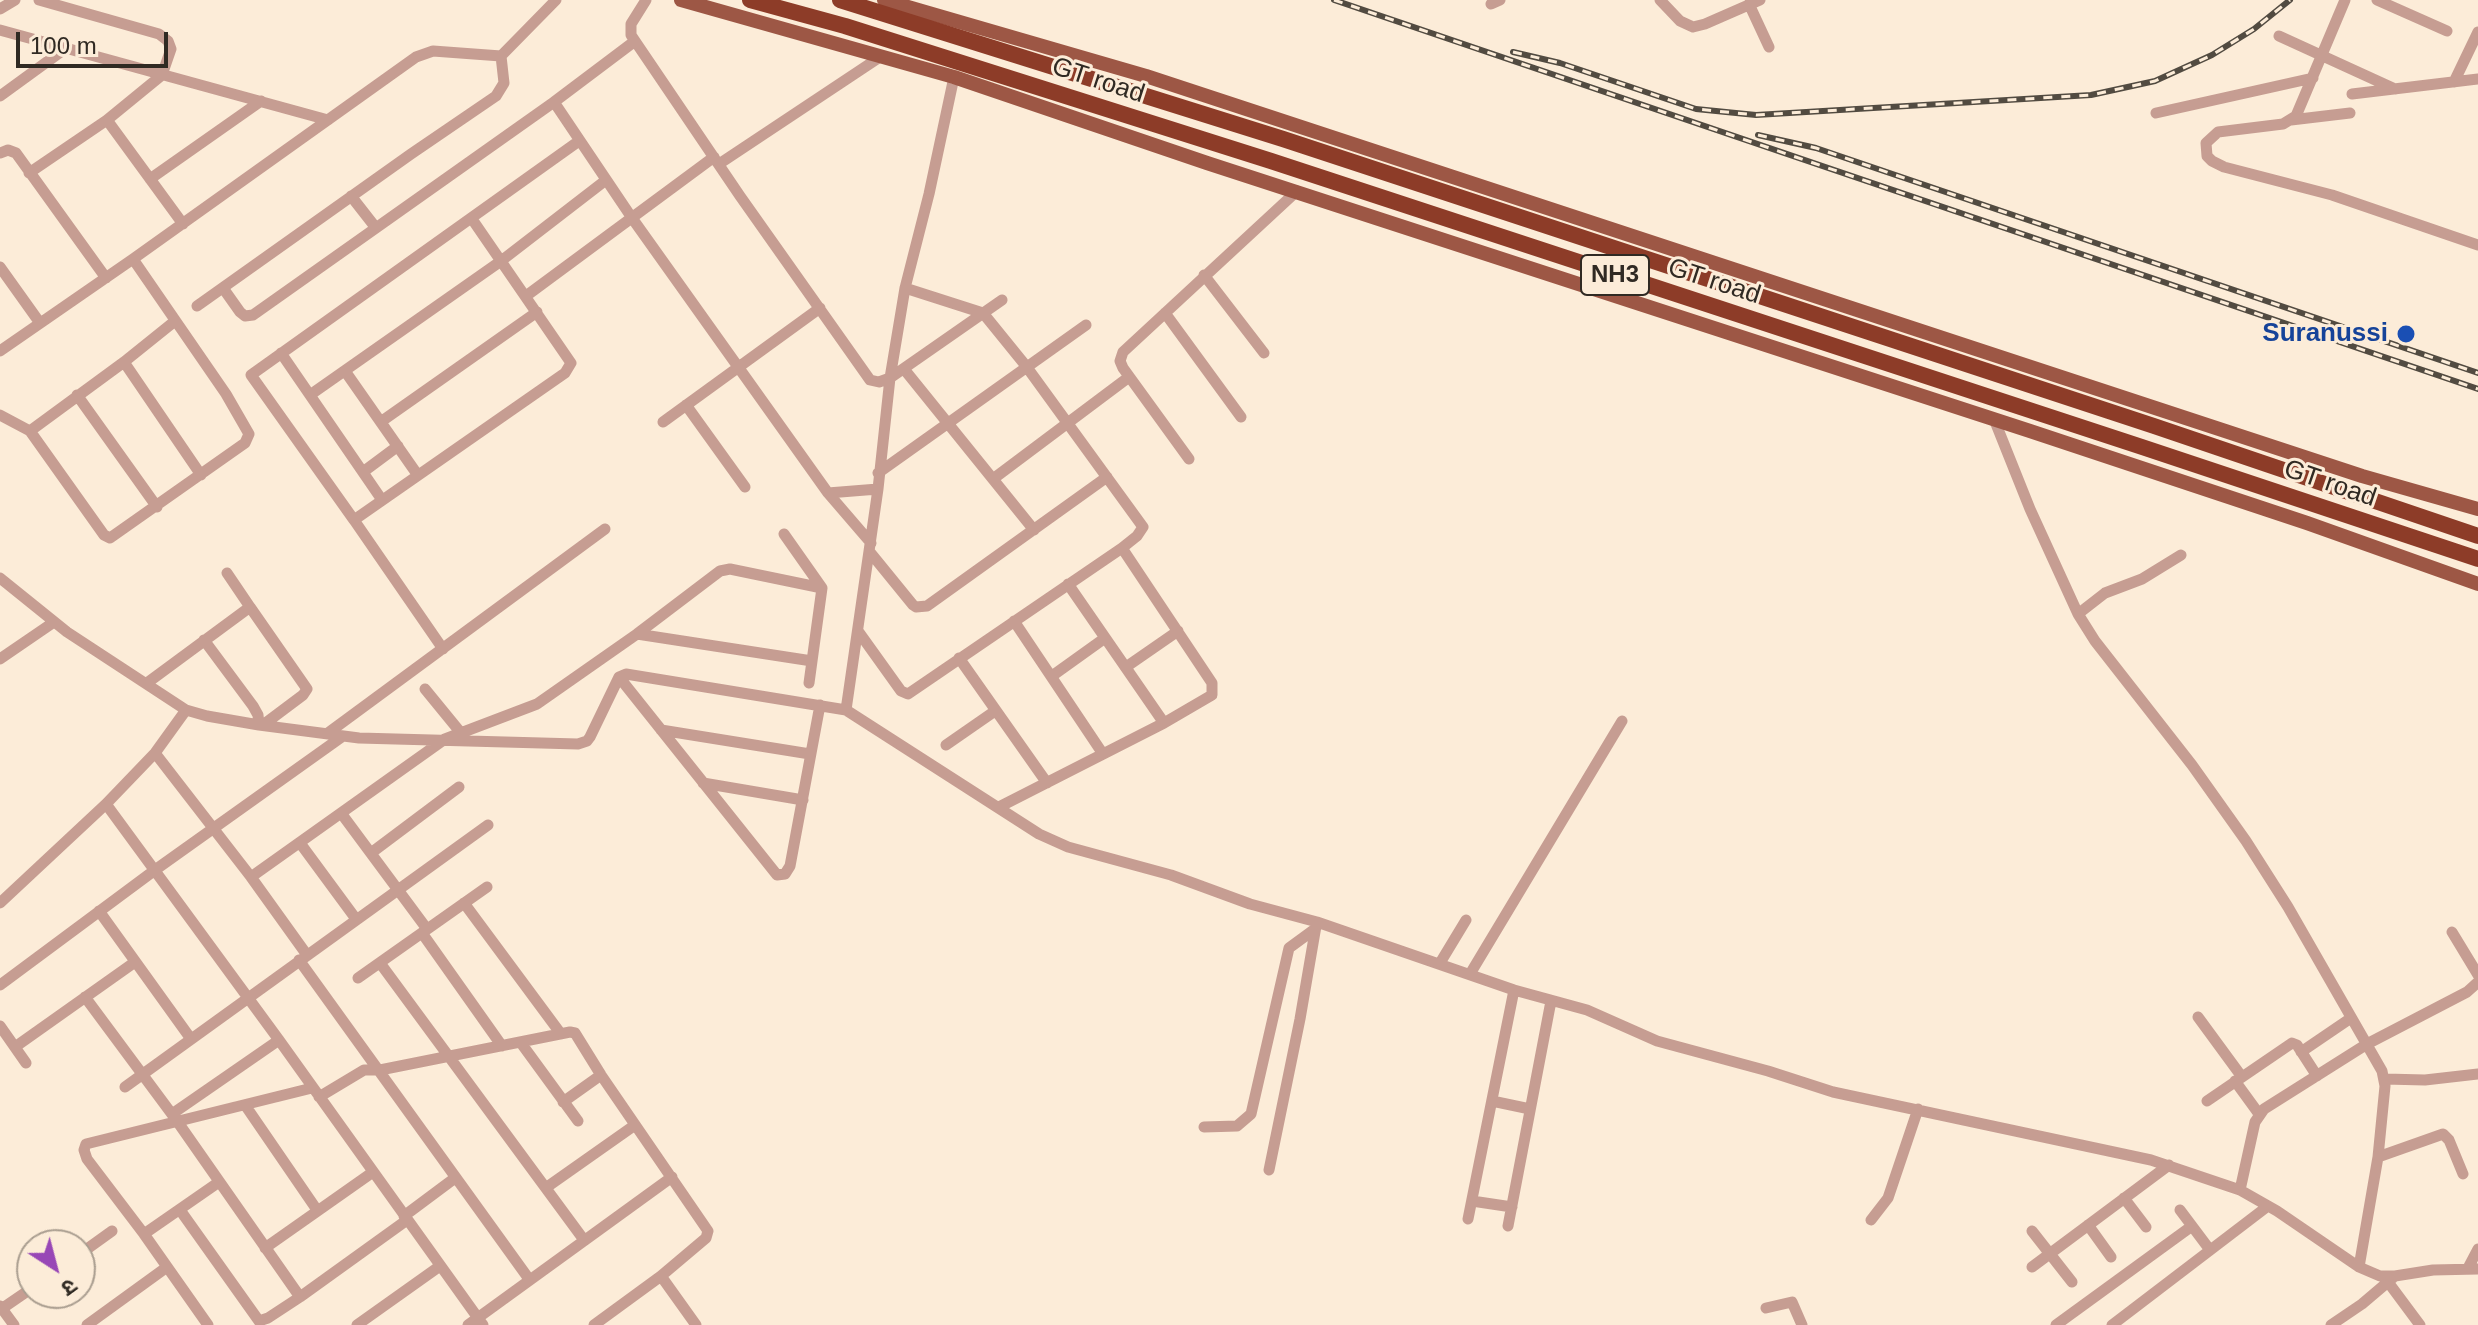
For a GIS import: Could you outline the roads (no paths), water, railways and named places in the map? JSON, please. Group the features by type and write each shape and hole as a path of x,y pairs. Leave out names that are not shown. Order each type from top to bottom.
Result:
{"highway":[{"name":"GT road","path":"750,0 845,26 1271,161 2478,559"},
{"name":"GT road","path":"840,0 1313,149 2478,536"}],"main road":[{"path":"681,0 954,77 1207,163 2293,518 2478,584"},
{"path":"884,0 1146,76 2362,476 2478,509"}],"street":[{"path":"0,9 15,0"},
{"path":"29,173 107,120 162,75 171,49 165,38 39,0"},
{"path":"0,351 416,57 433,51 501,56 556,0"},
{"path":"646,0 631,24 631,35 870,380 879,382 890,378 1002,300"},
{"path":"1660,0 1680,21 1693,27 1705,24 1730,5 1754,2 1769,47"},
{"path":"2291,120 2313,78 2345,0"},
{"path":"2377,0 2447,31"},
{"path":"0,30 328,120"},
{"path":"2454,82 2478,32"},
{"path":"2279,36 2395,89"},
{"path":"223,288 240,312 245,316 253,315 635,41"},
{"path":"0,96 66,48"},
{"path":"197,306 496,96 502,90 505,77 501,56"},
{"path":"526,296 716,161 880,57"},
{"path":"846,710 905,288 954,77"},
{"path":"2156,113 2313,78"},
{"path":"2352,94 2478,79"},
{"path":"150,179 261,101"},
{"path":"554,102 632,218 828,493 913,605 927,606 1107,477"},
{"path":"2350,113 2218,132 2206,143 2207,156 2224,167 2332,195 2478,245"},
{"path":"107,120 183,224"},
{"path":"443,649 251,375 579,141"},
{"path":"0,153 8,150 16,153 106,278"},
{"path":"310,395 501,261 606,180"},
{"path":"1189,459 1129,377 1120,361 1123,352 1297,191"},
{"path":"351,196 376,228"},
{"path":"354,520 570,368 570,358 472,219"},
{"path":"0,415 30,431 106,537 113,537 245,443 249,434 226,394 133,259"},
{"path":"0,267 40,323"},
{"path":"1204,275 1264,353"},
{"path":"858,631 905,694 911,692 1122,548 1143,527 1026,366 983,313 905,288"},
{"path":"663,422 820,308"},
{"path":"382,421 537,312"},
{"path":"1165,313 1241,417"},
{"path":"30,431 175,321"},
{"path":"878,473 1086,325"},
{"path":"281,353 382,500"},
{"path":"124,362 201,475"},
{"path":"904,369 1034,530"},
{"path":"345,371 417,474"},
{"path":"993,479 1129,377"},
{"path":"77,395 157,507"},
{"path":"686,405 745,487"},
{"path":"1994,419 2078,614 2246,841 2288,907 2385,1079 2378,1157 2359,1267"},
{"path":"363,472 398,446"},
{"path":"828,493 878,489"},
{"path":"328,733 605,529"},
{"path":"784,534 822,588 809,683"},
{"path":"999,807 1164,723 1212,695 1214,689 1122,548"},
{"path":"2078,614 2105,593 2142,579 2181,555"},
{"path":"251,877 445,739 537,704 725,569 822,588"},
{"path":"227,573 307,689 261,725"},
{"path":"1,580 54,622 186,710 261,725 359,738 583,743 590,737 619,677 626,674 846,710 1044,837 1068,847 1171,875 1514,990 1587,1010 1657,1041 1833,1092 2169,1165 2240,1190 2359,1267 2391,1279 2420,1325"},
{"path":"1068,584 1164,723"},
{"path":"147,683 250,607"},
{"path":"1014,621 1103,754"},
{"path":"0,659 54,622"},
{"path":"1126,667 1178,631"},
{"path":"637,634 812,661"},
{"path":"1052,676 1105,638"},
{"path":"204,640 253,706 261,725"},
{"path":"959,658 1047,783"},
{"path":"619,677 777,875 785,874 790,866 820,705"},
{"path":"425,689 461,733"},
{"path":"0,903 106,804 155,753 186,710"},
{"path":"946,745 995,711"},
{"path":"1470,974 1622,721"},
{"path":"661,730 810,754"},
{"path":"0,985 343,736"},
{"path":"155,753 251,877 380,1070 529,1279"},
{"path":"703,783 803,800"},
{"path":"371,853 459,787"},
{"path":"106,804 406,1218 476,1323 529,1279 672,1177"},
{"path":"341,813 398,890 502,1046"},
{"path":"125,1087 488,825"},
{"path":"300,843 356,919"},
{"path":"358,978 487,887"},
{"path":"464,903 561,1034"},
{"path":"99,911 191,1039"},
{"path":"1440,963 1466,920"},
{"path":"1204,1127 1237,1126 1251,1114 1289,948 1316,925"},
{"path":"1269,1170 1316,925"},
{"path":"2452,932 2478,975"},
{"path":"15,1047 135,962"},
{"path":"380,963 584,1240"},
{"path":"2240,1190 2259,1114 2367,1044 2452,1001 2478,982"},
{"path":"1468,1219 1514,990"},
{"path":"85,997 175,1118 300,1297"},
{"path":"1508,1226 1551,1001"},
{"path":"2198,1017 2259,1114"},
{"path":"2301,1052 2351,1018"},
{"path":"0,1027 26,1063"},
{"path":"208,1325 87,1159 86,1144 175,1118 315,1092 364,1070 380,1070 572,1032 708,1234 661,1276 600,1323"},
{"path":"175,1118 279,1040"},
{"path":"2207,1101 2295,1042 2317,1076"},
{"path":"521,1043 578,1121"},
{"path":"2385,1079 2425,1080 2478,1074"},
{"path":"563,1102 601,1075"},
{"path":"1492,1101 1530,1109"},
{"path":"245,1105 317,1210"},
{"path":"1871,1220 1888,1198 1918,1109"},
{"path":"547,1187 635,1125"},
{"path":"2378,1157 2443,1134 2449,1140 2463,1174"},
{"path":"2032,1267 2169,1165"},
{"path":"265,1248 373,1172"},
{"path":"180,1210 252,1320 259,1321 300,1297 455,1178"},
{"path":"144,1234 219,1182"},
{"path":"2124,1198 2146,1227"},
{"path":"1472,1201 1512,1207"},
{"path":"2112,1325 2268,1206"},
{"path":"2180,1210 2210,1250"},
{"path":"2088,1225 2111,1257"},
{"path":"2063,1323 2192,1226"},
{"path":"96,1242 112,1231"},
{"path":"2032,1231 2072,1282"},
{"path":"2331,1325 2391,1279 2433,1270 2473,1269 2478,1249"},
{"path":"357,1325 440,1266"},
{"path":"87,1325 167,1267"},
{"path":"661,1276 696,1325"},
{"path":"1766,1308 1792,1302 1802,1325"},
{"path":"1,1308 14,1325"}],"railway":[{"path":"1334,0 2478,389"},
{"path":"1513,52 1560,63 1696,109 1756,115 2091,95 2155,81 2212,55 2254,29 2290,0"},
{"path":"1758,135 1816,148 2478,373"}],"place":[{"name":"Suranussi","path":"2406,334"}]}
